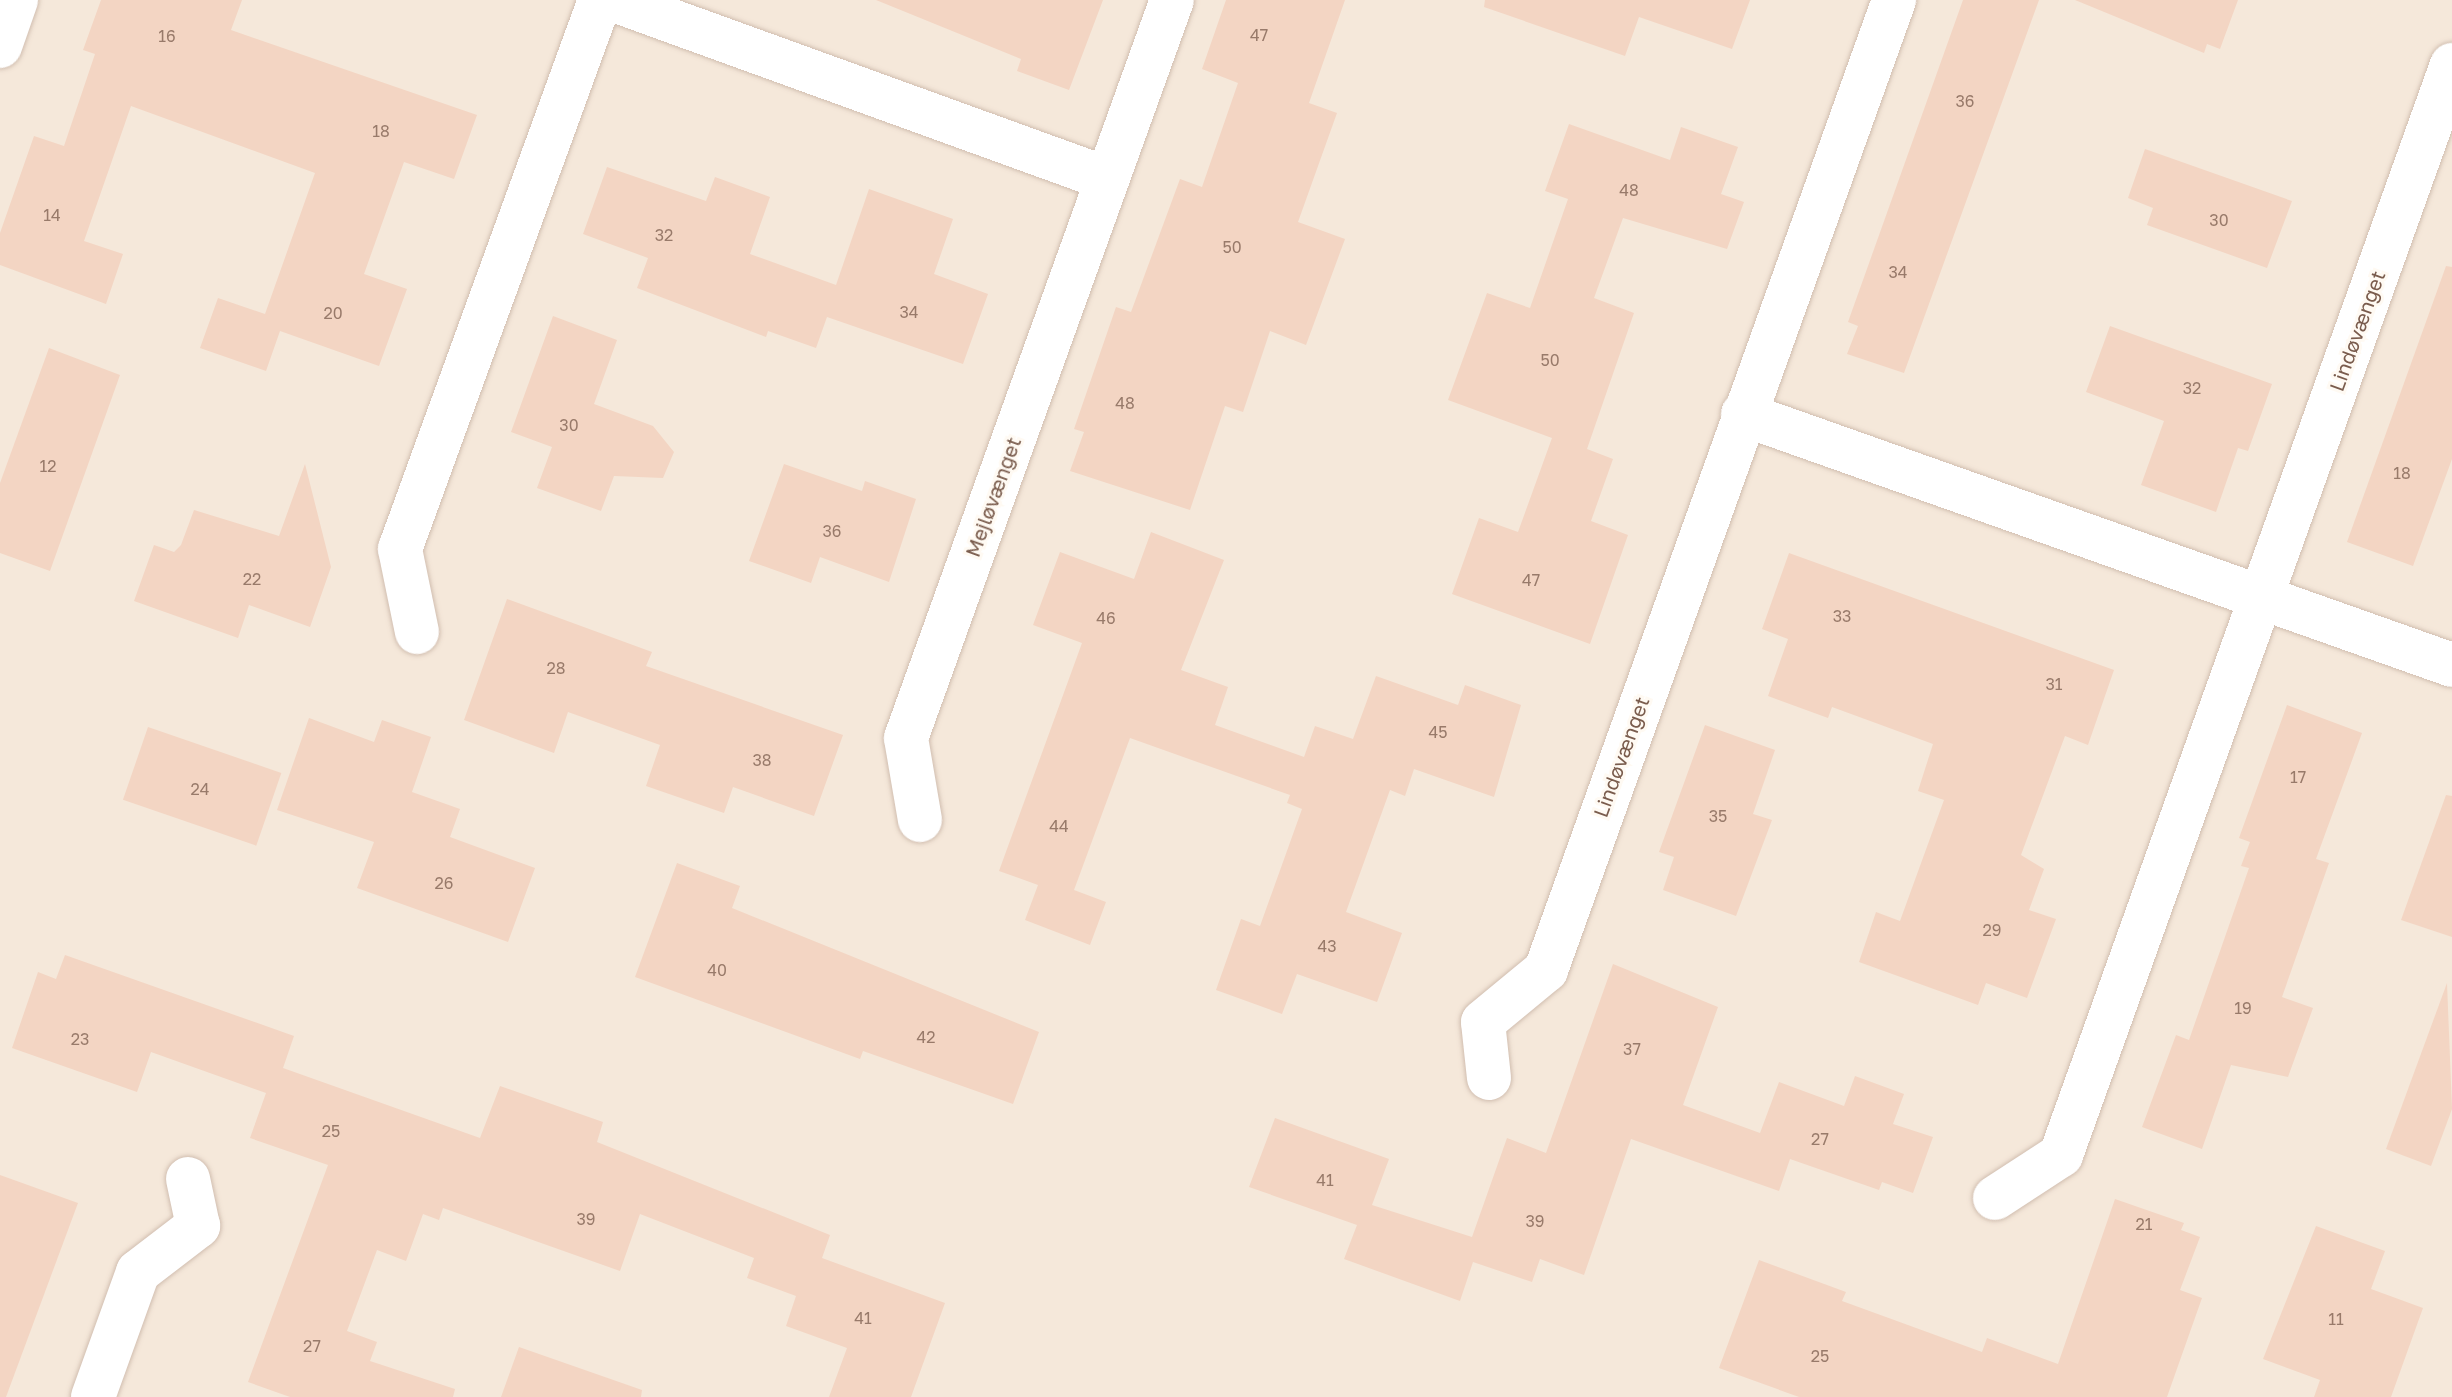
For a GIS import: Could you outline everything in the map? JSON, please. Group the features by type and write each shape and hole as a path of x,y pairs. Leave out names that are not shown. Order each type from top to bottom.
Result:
{"street":[{"path":"0,46 16,0"},
{"path":"417,632 400,549 600,0"},
{"path":"614,0 1108,179"},
{"name":"Mejløvænget","path":"920,820 906,738 1172,0"},
{"name":"Lindøvænget","path":"1489,1078 1483,1022 1546,970 1894,0"},
{"name":"Lindøvænget","path":"1995,1198 2061,1155 2452,65"},
{"path":"1743,414 2452,665"},
{"path":"93,1397 138,1272 198,1226 188,1179"}],"shaded area":[{"path":"0,0 2452,0 2452,1397 0,1397"}],"building":[{"path":"101,0 242,0 231,30 477,115 454,179 404,162 364,274 407,289 379,366 280,331 266,371 200,348 218,298 265,314 315,173 131,106 84,241 123,254 106,304 0,265 0,233 34,136 64,146 95,54 83,50"},
{"path":"876,0 1103,0 1069,90 1017,71 1021,59"},
{"path":"1226,0 1345,0 1309,103 1337,113 1298,222 1345,239 1306,345 1270,331 1243,412 1225,406 1190,510 1070,471 1084,432 1074,429 1116,307 1131,312 1180,179 1202,187 1238,83 1202,69"},
{"path":"1485,0 1750,0 1732,49 1639,17 1625,56 1484,7"},
{"path":"1963,0 2039,0 1904,373 1847,354 1858,326 1848,322"},
{"path":"2075,0 2238,0 2220,49 2207,44 2204,53"},
{"path":"1569,124 1670,160 1681,127 1738,147 1721,194 1744,202 1727,249 1623,218 1594,298 1634,313 1587,449 1613,459 1591,521 1628,535 1590,644 1452,594 1479,518 1518,532 1552,438 1448,400 1487,293 1530,308 1568,199 1545,191"},
{"path":"2145,149 2292,201 2267,268 2147,225 2153,208 2128,198"},
{"path":"607,167 706,201 715,177 770,197 750,254 836,285 869,189 953,219 934,274 988,294 963,364 827,317 816,348 768,331 766,337 637,288 648,258 583,234"},
{"path":"2446,266 2452,267 2452,459 2413,566 2347,542"},
{"path":"553,316 617,340 594,404 653,426 674,452 663,478 614,476 601,511 537,488 552,447 511,432"},
{"path":"2110,326 2272,384 2248,451 2238,448 2216,512 2141,485 2164,421 2086,392"},
{"path":"49,348 120,375 50,571 0,553 0,483"},
{"path":"305,464 331,567 310,627 249,605 238,638 134,601 154,545 174,552 181,545 194,510 279,536"},
{"path":"784,464 862,491 865,481 916,499 889,582 820,557 811,583 749,561"},
{"path":"1151,532 1224,560 1181,670 1228,687 1215,725 1304,757 1315,726 1353,739 1376,676 1458,705 1465,685 1521,705 1494,797 1414,769 1405,796 1390,790 1346,912 1402,933 1377,1002 1297,974 1282,1014 1216,990 1241,919 1260,926 1302,809 1287,803 1290,795 1130,738 1074,890 1106,902 1090,945 1025,920 1038,885 999,871 1082,643 1033,625 1060,552 1134,579"},
{"path":"1789,553 2114,670 2088,745 2065,736 2021,855 2044,869 2029,910 2056,919 2027,998 1986,983 1978,1005 1859,962 1876,912 1900,921 1944,800 1918,791 1933,744 1832,707 1828,718 1768,696 1788,639 1762,629"},
{"path":"507,599 652,652 646,666 843,735 814,816 733,787 724,813 646,786 660,745 568,712 554,753 464,720"},
{"path":"2287,705 2362,733 2316,859 2329,863 2282,997 2313,1008 2288,1077 2231,1065 2202,1149 2142,1127 2176,1035 2189,1040 2249,868 2241,866 2250,842 2239,838"},
{"path":"309,718 374,742 382,720 431,737 412,792 460,809 450,837 535,868 508,942 357,888 374,842 277,810"},
{"path":"1705,725 1775,750 1753,814 1772,820 1736,916 1663,890 1674,857 1659,852"},
{"path":"148,727 281,773 256,846 123,800"},
{"path":"2446,795 2452,796 2452,937 2401,920"},
{"path":"677,863 740,886 732,908 1039,1032 1013,1104 863,1051 860,1059 635,977"},
{"path":"65,955 294,1036 283,1068 480,1138 500,1086 603,1122 597,1142 830,1235 822,1258 945,1303 911,1397 829,1397 847,1348 786,1326 796,1296 747,1278 754,1258 640,1214 620,1271 443,1208 439,1220 423,1214 406,1261 377,1250 347,1331 377,1342 370,1361 455,1389 453,1397 290,1397 248,1382 328,1165 250,1138 266,1093 151,1052 137,1092 12,1048 38,972 56,979"},
{"path":"1613,964 1718,1007 1683,1105 1760,1133 1779,1082 1844,1106 1855,1076 1904,1094 1893,1124 1933,1137 1913,1193 1882,1182 1879,1190 1790,1159 1779,1191 1631,1139 1584,1275 1540,1259 1532,1282 1473,1262 1460,1301 1344,1259 1357,1225 1249,1187 1275,1118 1389,1159 1372,1205 1472,1237 1507,1138 1546,1153"},
{"path":"2447,983 2452,1109 2431,1166 2386,1149"},
{"path":"0,1175 78,1203 6,1397 0,1397"},
{"path":"2115,1199 2184,1223 2181,1230 2200,1237 2180,1290 2202,1298 2167,1397 1799,1397 1719,1368 1759,1260 1846,1292 1842,1301 1982,1352 1987,1338 2058,1364"},
{"path":"2316,1226 2385,1251 2371,1289 2423,1308 2391,1397 2314,1397 2320,1380 2263,1359"},
{"path":"519,1347 642,1390 641,1397 501,1397"}]}
